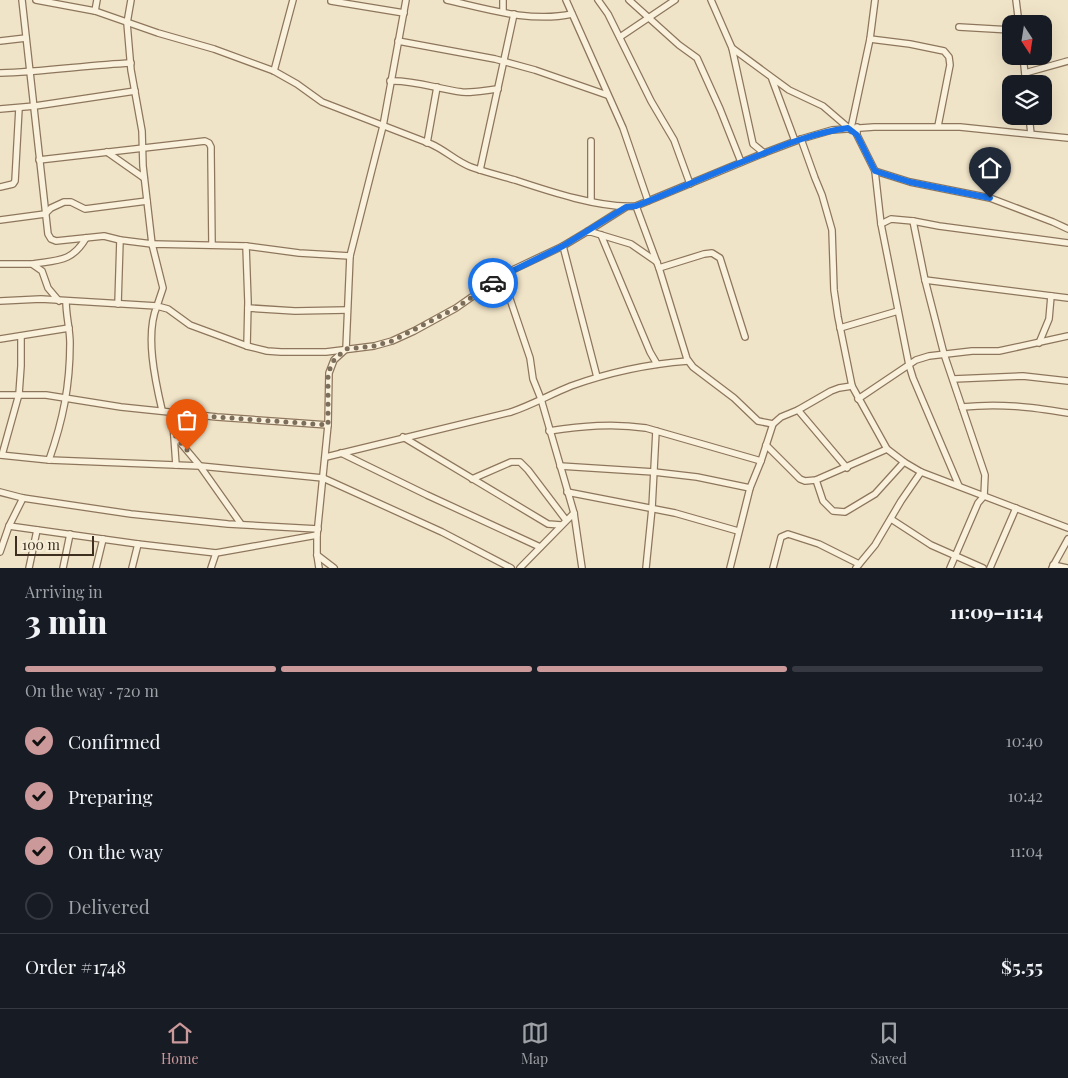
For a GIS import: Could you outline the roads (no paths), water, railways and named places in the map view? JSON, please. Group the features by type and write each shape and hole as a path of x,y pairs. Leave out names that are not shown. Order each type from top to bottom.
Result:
{"street":[{"path":"22,0 45,214 48,234 51,239 56,241 104,236 152,244 246,246 350,256"},
{"path":"36,0 75,3 127,23 214,49 274,71 297,84 322,102 448,152 470,167 530,186 591,201 626,207 636,206 764,153 832,130 938,126 1068,138"},
{"path":"95,11 97,0"},
{"path":"131,0 127,23 131,63 142,131 144,178 152,244 163,288 153,316 152,344 165,410 173,423"},
{"path":"274,71 292,0"},
{"path":"319,568 317,555 318,532 326,457 328,373 334,360 346,349 350,256 383,126 406,0"},
{"path":"446,0 514,14 557,18 572,14"},
{"path":"503,0 503,12"},
{"path":"566,0 623,128 648,201"},
{"path":"598,0 608,14 651,101 674,140 690,184"},
{"path":"629,0 679,45 697,58 741,162"},
{"path":"620,37 675,0"},
{"path":"711,0 732,48 757,156"},
{"path":"852,128 870,39 875,0"},
{"path":"1016,0 1018,15"},
{"path":"331,1 404,13"},
{"path":"480,170 498,89 502,61 514,14"},
{"path":"959,27 1002,29"},
{"path":"0,41 26,38"},
{"path":"870,39 944,51 949,57 950,65 938,126"},
{"path":"398,41 502,61 535,70 607,95"},
{"path":"732,48 788,90 824,106 852,128 857,135 875,171 881,224 913,378 959,486"},
{"path":"1024,65 1025,73 1068,61"},
{"path":"0,73 30,73 80,66 131,63"},
{"path":"772,79 822,195 832,230 834,290 852,386 887,449 921,472 1068,528"},
{"path":"390,81 414,82 473,92 498,89"},
{"path":"427,143 437,87"},
{"path":"782,104 788,90"},
{"path":"0,109 34,106 135,91"},
{"path":"0,187 13,184 15,181 19,108"},
{"path":"1030,125 1030,134"},
{"path":"591,140 591,201"},
{"path":"39,160 209,142 211,147 212,245"},
{"path":"753,144 764,153"},
{"path":"107,152 144,178"},
{"path":"875,171 910,182 990,198 1045,218 1068,229"},
{"path":"0,220 45,214 51,208 64,202 71,202 85,209 147,201"},
{"path":"636,206 658,265 688,361 693,367 734,398 758,421 773,424"},
{"path":"0,301 41,299 157,306 168,309 190,325 247,346 281,352 326,352 374,346 392,341 456,308 499,278 563,246 626,207"},
{"path":"879,212 891,219 1068,243"},
{"path":"881,224 891,219"},
{"path":"913,221 925,280 944,354 985,474 984,496 978,503 950,568"},
{"path":"588,231 631,244 658,265"},
{"path":"601,235 646,344 657,364"},
{"path":"0,264 32,264 60,260 79,249 86,238"},
{"path":"118,304 120,240"},
{"path":"246,246 247,346"},
{"path":"563,246 597,377"},
{"path":"658,265 704,254 712,254 720,258 744,337"},
{"path":"32,264 42,271 48,288 59,301"},
{"path":"499,278 508,293 530,358 533,379 541,399 574,513 582,568"},
{"path":"925,280 1068,298"},
{"path":"1040,343 1049,319 1051,296"},
{"path":"49,460 58,436 67,398 70,342 66,301"},
{"path":"248,308 295,311 347,310"},
{"path":"840,328 898,311"},
{"path":"0,339 69,328"},
{"path":"21,336 19,394 1,455 49,460 200,466 323,478 442,532 511,568"},
{"path":"858,399 909,364 928,356 972,351 1000,351 1068,336"},
{"path":"326,457 511,412 527,407 572,386 614,372 657,364 688,361"},
{"path":"953,379 1023,376 1068,381"},
{"path":"730,568 750,488 773,424 781,417 798,410 831,391 852,386"},
{"path":"0,395 46,395 120,407 165,410 217,417 328,425"},
{"path":"962,407 988,404 1006,405 1068,413"},
{"path":"798,410 847,468"},
{"path":"176,412 173,423 176,465"},
{"path":"549,430 602,424 628,425 656,431 761,461"},
{"path":"646,568 652,508 656,431"},
{"path":"174,435 200,466 242,524"},
{"path":"403,437 548,524 563,523"},
{"path":"766,446 800,479 805,481 816,480 847,468 887,449"},
{"path":"340,453 540,547"},
{"path":"472,479 511,462 520,462 563,523"},
{"path":"816,480 823,501 833,511 845,512 875,494 904,462"},
{"path":"560,466 654,472 750,488"},
{"path":"773,568 781,537 788,534 819,544 858,566 875,545 921,472"},
{"path":"0,492 23,498 131,514 318,532"},
{"path":"567,492 675,513 738,531"},
{"path":"571,503 585,497"},
{"path":"0,552 2,535 9,526 23,498"},
{"path":"990,568 1016,508"},
{"path":"520,568 574,513"},
{"path":"892,519 931,545 983,568"},
{"path":"548,524 551,535"},
{"path":"9,526 138,544 216,552 318,532"},
{"path":"29,568 37,530"},
{"path":"63,568 70,534"},
{"path":"96,568 103,539"},
{"path":"1067,568 1052,566 1068,539"},
{"path":"132,568 138,544"},
{"path":"211,568 216,552"},
{"path":"317,555 334,568"}]}
